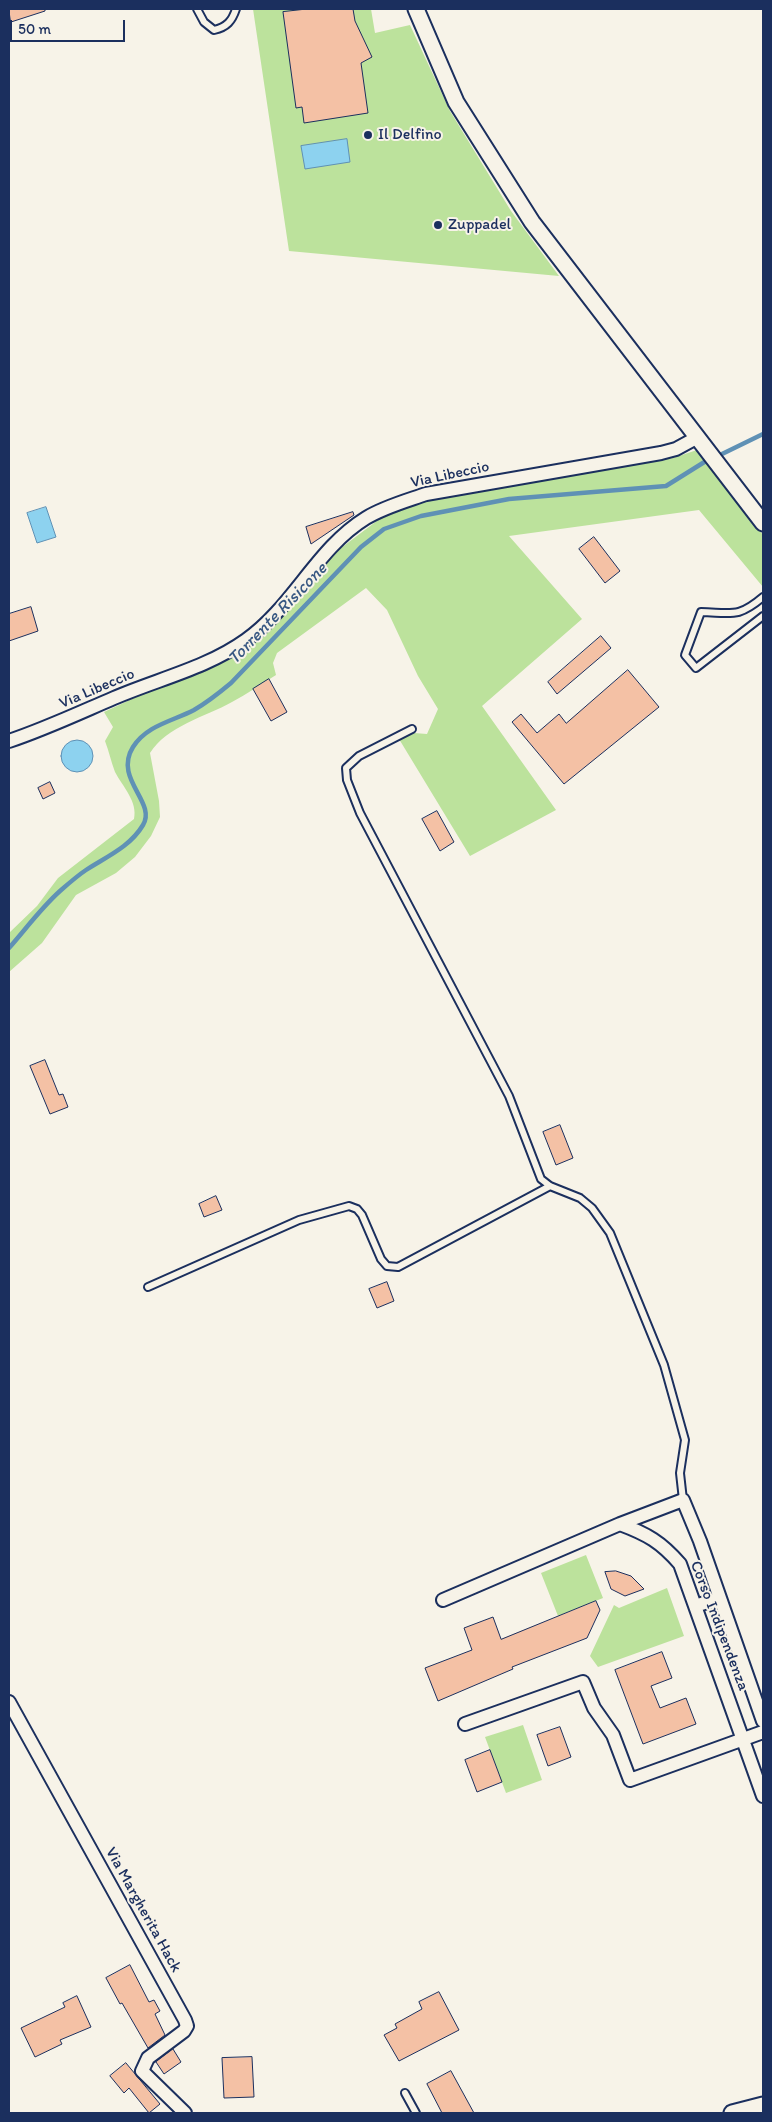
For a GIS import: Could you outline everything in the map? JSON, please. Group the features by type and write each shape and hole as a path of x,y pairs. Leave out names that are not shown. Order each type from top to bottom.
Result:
{"street":[{"path":"416,9 456,102 509,189 571,275 761,516"},
{"name":"Via Libeccio","path":"9,741 45,729 114,698 224,655 248,639 269,620 343,537 366,518 389,507 426,494 661,453 676,449 698,437"},
{"path":"443,1600 620,1524 683,1500"},
{"name":"Corso Indipendenza","path":"683,1500 763,1721"},
{"name":"Corso Indipendenza","path":"620,1524 647,1534 666,1548 680,1564 763,1796"},
{"path":"695,1606 720,1598"},
{"path":"466,1724 583,1682 594,1708 613,1735 630,1780 763,1732"},
{"name":"Via Margherita Hack","path":"9,1702 185,2020 186,2026 184,2031 148,2058 142,2072 185,2113"},
{"path":"732,2113 763,2105"}],"lane":[{"path":"197,9 204,22 214,30 224,28 232,20 236,9"},
{"path":"763,597 746,610 738,613 702,612 685,656 696,668 763,616"},
{"path":"412,729 359,756 346,768 347,780 360,813 510,1096 541,1179 550,1186 580,1198 592,1208 610,1233 664,1365 685,1440 680,1473 683,1500"},
{"path":"148,1287 299,1220 350,1206 357,1209 362,1215 381,1259 387,1266 398,1266 550,1186"},
{"path":"405,2093 416,2113"}],"green space":[{"name":"Il Delfino","path":"253,9 371,9 375,33 410,25 450,111 511,211 559,276 289,251"},
{"path":"697,450 763,535 763,587 699,510 509,536 582,619 482,706 556,810 470,856 399,739 414,733 427,734 438,709 418,676 387,610 366,588 277,653 273,663 276,675 232,702 176,729 157,744 150,753 160,817 151,836 135,857 116,873 76,895 42,943 9,972 9,933 37,906 58,878 134,819 135,813 132,801 115,772 105,741 113,727 104,712 147,692 205,670 244,648 337,551 386,514 432,499 460,493 673,458"},
{"path":"586,1555 603,1598 558,1616 541,1573"},
{"path":"667,1588 684,1636 598,1667 590,1656 614,1605 619,1608"},
{"path":"523,1725 542,1780 506,1793 485,1737"}],"water":[{"path":"347,139 350,162 305,169 301,146"},
{"path":"46,507 56,537 37,543 27,513"},
{"path":"77,740 88,745 93,756 88,767 77,772 66,767 61,756 66,745"}],"building":[{"path":"9,9 45,9 45,11 11,22"},
{"path":"307,9 353,9 355,21 372,57 361,63 368,113 304,123 302,107 296,108 283,12"},
{"path":"353,512 354,515 311,544 306,527"},
{"path":"594,537 620,571 605,583 579,549"},
{"path":"31,607 38,631 9,641 9,614"},
{"path":"601,636 611,648 557,694 548,682"},
{"path":"628,670 659,707 564,784 512,722 521,714 537,733 559,714 566,723"},
{"path":"269,679 287,712 271,721 253,689"},
{"path":"50,782 55,793 43,799 38,788"},
{"path":"437,811 454,842 440,851 422,819"},
{"path":"45,1060 59,1095 63,1094 68,1107 50,1114 30,1066"},
{"path":"560,1125 573,1158 556,1165 543,1132"},
{"path":"216,1196 222,1210 204,1217 199,1204"},
{"path":"387,1282 394,1301 377,1308 369,1289"},
{"path":"616,1571 631,1576 644,1589 625,1596 611,1589 605,1572"},
{"path":"596,1601 600,1610 587,1638 512,1667 513,1669 438,1701 425,1668 472,1650 464,1628 493,1617 501,1639"},
{"path":"662,1652 672,1678 651,1686 660,1708 686,1698 696,1724 643,1744 615,1670"},
{"path":"560,1727 571,1757 548,1766 537,1735"},
{"path":"490,1750 502,1782 477,1792 465,1760"},
{"path":"130,1965 149,2002 154,2000 160,2011 155,2014 165,2035 148,2048 106,1978"},
{"path":"439,1992 459,2030 399,2061 384,2035 397,2028 395,2024 422,2009 419,2002"},
{"path":"77,1996 91,2027 60,2040 62,2044 35,2057 21,2028 65,2007 63,2003"},
{"path":"173,2049 181,2062 164,2074 156,2062"},
{"path":"252,2057 254,2097 224,2098 222,2058"},
{"path":"126,2063 160,2104 149,2113 129,2088 124,2093 110,2076"},
{"path":"451,2071 474,2113 442,2113 427,2084"}],"waterway":[{"name":"Torrente Risicone","path":"722,454 763,434"},
{"name":"Torrente Risicone","path":"9,948 60,891 83,872 125,845 138,833 146,816 145,808 131,780 128,759 133,747 145,733 199,707 231,683 361,547 384,529 421,516 509,499 666,486 706,461"}],"place":[{"name":"Il Delfino","path":"368,135"},
{"name":"Zuppadel","path":"438,225"}]}
